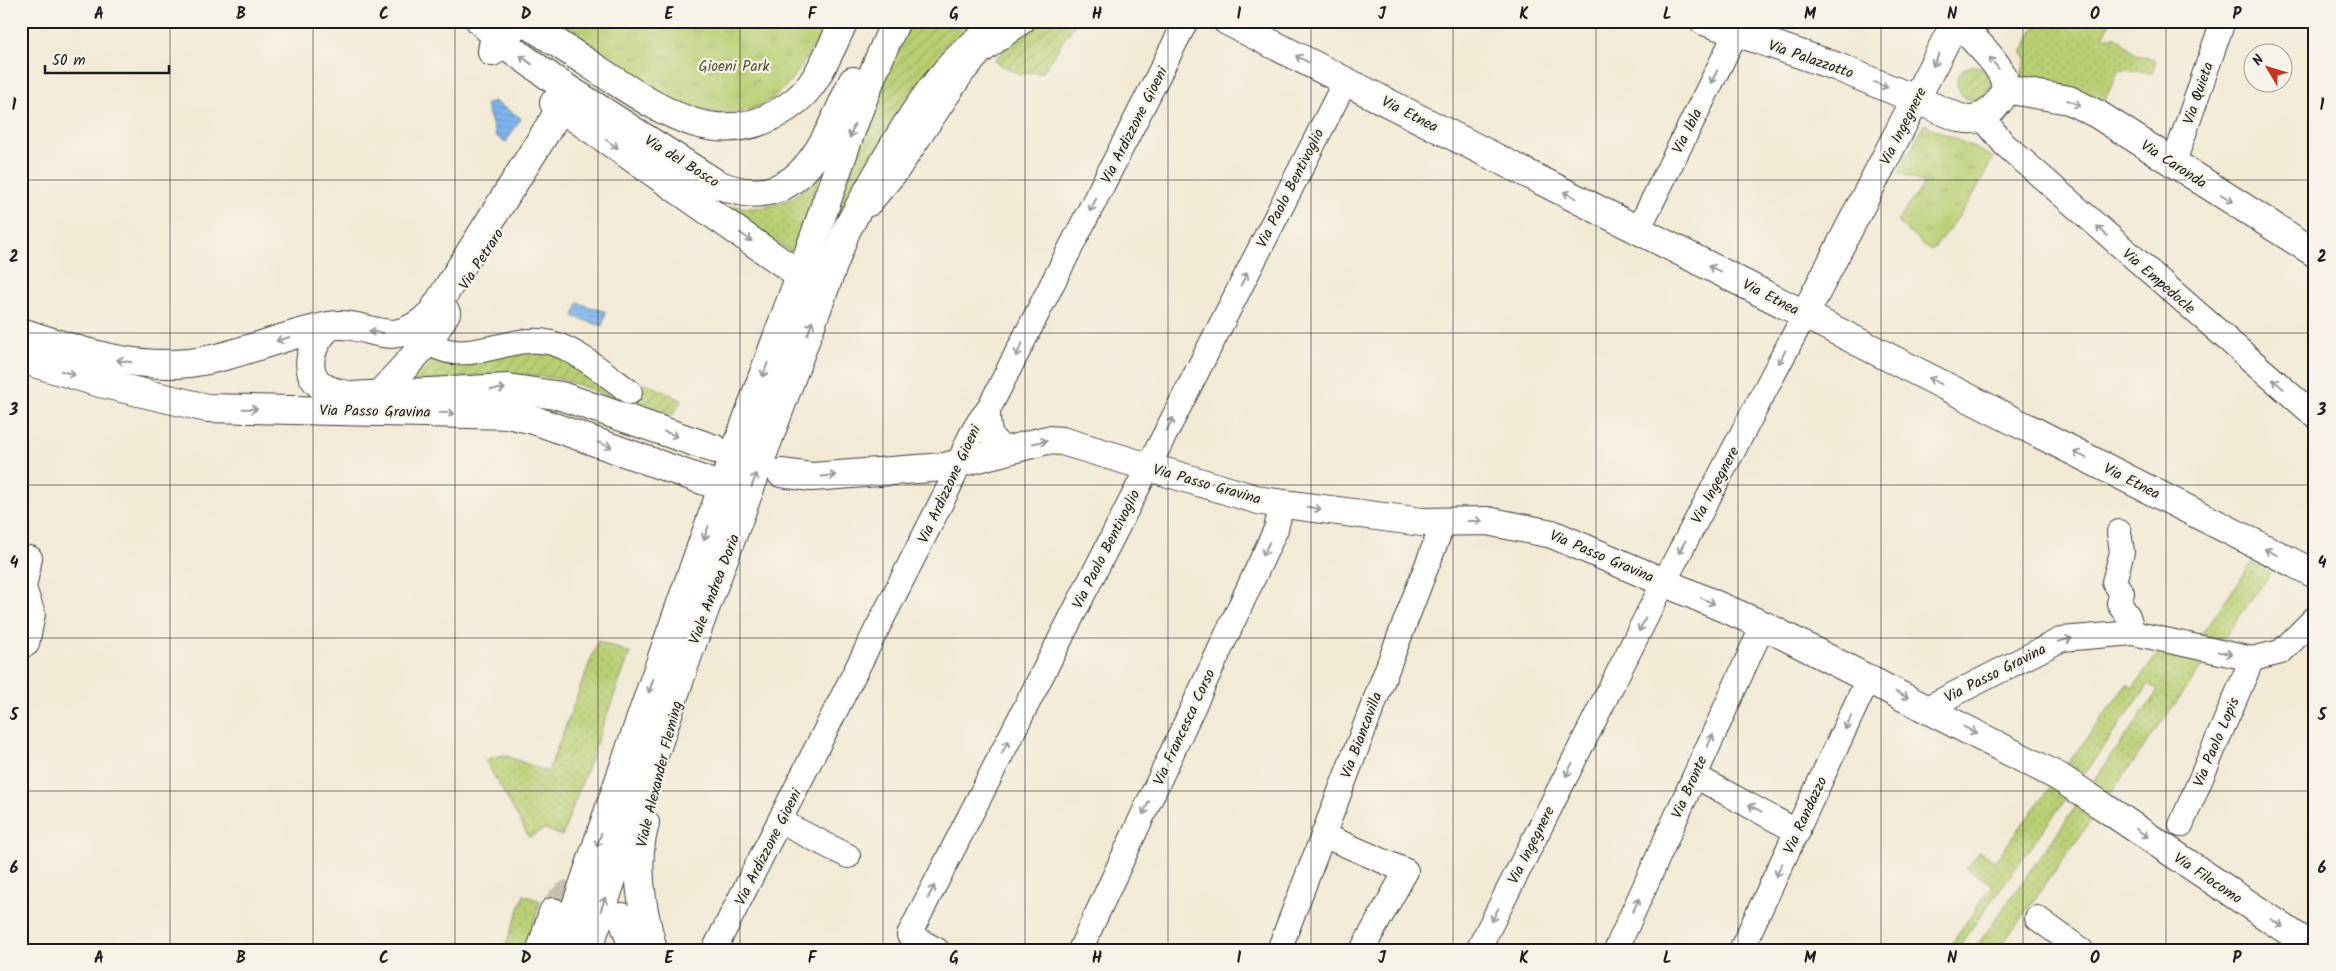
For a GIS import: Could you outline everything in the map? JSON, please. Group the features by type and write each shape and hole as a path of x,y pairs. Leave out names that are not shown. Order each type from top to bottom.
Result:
{"main road":[{"path":"571,104 494,58 488,29 504,29 525,23 662,111 701,125 728,128 749,125 768,119 798,99 810,86 844,21"},
{"name":"Via del Bosco","path":"571,104 717,184 742,192 769,191 798,177 812,163 882,21"},
{"name":"Viale Andrea Doria","path":"561,950 722,487 864,94 896,21"},
{"path":"846,231 879,173 934,87 971,46 1008,21"},
{"name":"Via Etnea","path":"1227,21 2315,574"},
{"name":"Via Palazzotto","path":"1704,21 1835,66 1960,118 1969,120 1982,117"},
{"path":"1956,21 2016,90 1982,117"},
{"name":"Via Ingegnere","path":"1805,314 1956,21"},
{"name":"Via Caronda","path":"2016,90 2069,100 2097,114 2315,253"},
{"name":"Via del Bosco","path":"571,104 800,275"},
{"name":"Via Petraro","path":"379,395 425,332 571,104"},
{"name":"Viale Andrea Doria","path":"588,950 688,657 846,231"},
{"path":"21,332 108,358 151,364 189,362 268,344 330,326 345,326 374,333 396,334 411,330 425,332"},
{"path":"330,326 315,342 310,367 313,377 330,390 350,396 379,395"},
{"name":"Via Passo Gravina","path":"21,359 100,383 207,408 512,415 534,420 722,487"},
{"name":"Via Passo Gravina","path":"379,395 508,388 537,391 561,396 715,449"},
{"path":"294,409 379,395"},
{"name":"Via Passo Gravina","path":"781,473 812,477 959,465 1006,450 1047,440 1062,441 1231,493 1282,504 1422,522 1487,521 1552,534 1763,626 1927,708"},
{"name":"Viale Alexander Fleming","path":"652,950 638,864 640,843 661,774 688,657"},
{"name":"Via Filocomo","path":"1927,708 2059,777 2315,948"},
{"path":"541,950 553,912"},
{"path":"622,917 634,950"}],"street":[{"path":"846,231 896,172 963,72 980,52 1023,21"},
{"name":"Via Ardizzone Gioeni","path":"714,950 781,822 959,465 966,445 978,421 988,410 1186,21"},
{"name":"Via Quieta","path":"2173,164 2223,21"},
{"name":"Via Ibla","path":"1638,230 1736,33"},
{"name":"Via Paolo Bentivoglio","path":"937,950 909,935 1345,82"},
{"name":"Via Empedocle","path":"1982,117 2004,144 2315,416"},
{"name":"Via Ingegnere","path":"1478,950 1664,582 1805,314"},
{"path":"425,332 432,345 448,353 466,353 510,343 532,341 553,343 584,360 630,392"},
{"path":"988,410 988,430 991,438 1006,450"},
{"name":"Via Francesca Corso","path":"1080,950 1276,529 1282,504"},
{"name":"Via Biancavilla","path":"1279,950 1444,521"},
{"path":"2119,532 2122,552 2114,582 2122,593 2119,603 2128,616 2133,633"},
{"path":"27,644 33,614 24,588 30,558"},
{"name":"Via Passo Gravina","path":"1927,708 2062,639 2133,633 2252,659 2281,652 2315,618"},
{"name":"Via Bronte","path":"1616,950 1763,626"},
{"name":"Via Paolo Lopis","path":"2181,825 2252,659"},
{"name":"Via Randazzo","path":"1741,950 1798,832 1868,679"},
{"path":"1694,776 1798,832"},
{"path":"781,822 848,856"},
{"path":"1323,835 1406,871 1362,950"},
{"path":"2037,918 2081,950"}],"green space":[{"name":"Gioeni Park","path":"552,21 827,21 813,48 783,89 767,102 748,110 726,113 700,109 669,98"},
{"path":"907,21 941,21 951,27 973,28 815,276 868,116"},
{"path":"1043,21 1077,21 1042,73 1026,72 1021,75 994,61 1029,29"},
{"path":"2038,21 2111,21 2103,37 2117,37 2135,54 2156,61 2152,72 2119,70 2102,106 2020,79 2026,59 2022,53"},
{"path":"1974,66 1986,71 1991,83 1986,95 1974,100 1962,95 1957,83 1962,71"},
{"path":"1924,124 1995,158 1962,211 1931,251 1897,222 1924,184 1899,172"},
{"path":"820,175 793,253 730,212 733,205 757,208 781,203 802,191"},
{"path":"517,351 551,353 570,361 634,400 645,383 682,400 673,414 666,416 639,409 575,384 543,377 504,375 406,383 428,353"},
{"path":"2252,563 2271,573 2223,639 2201,635"},
{"path":"598,641 630,653 562,836 545,829 529,837 485,760 504,755 548,772"},
{"path":"2157,655 2205,662 1998,950 1974,950 2158,691 2149,684 1956,950 1947,950 1993,885 1967,869 1979,852 1995,861 2127,684 2133,688"},
{"path":"524,895 540,901 526,950 504,950"}],"water":[{"path":"493,101 521,118 506,142 496,136 486,105"},
{"path":"578,303 606,312 602,326 574,317"}],"tunnel":[{"path":"553,912 561,900 573,892 586,889 601,892"}]}
